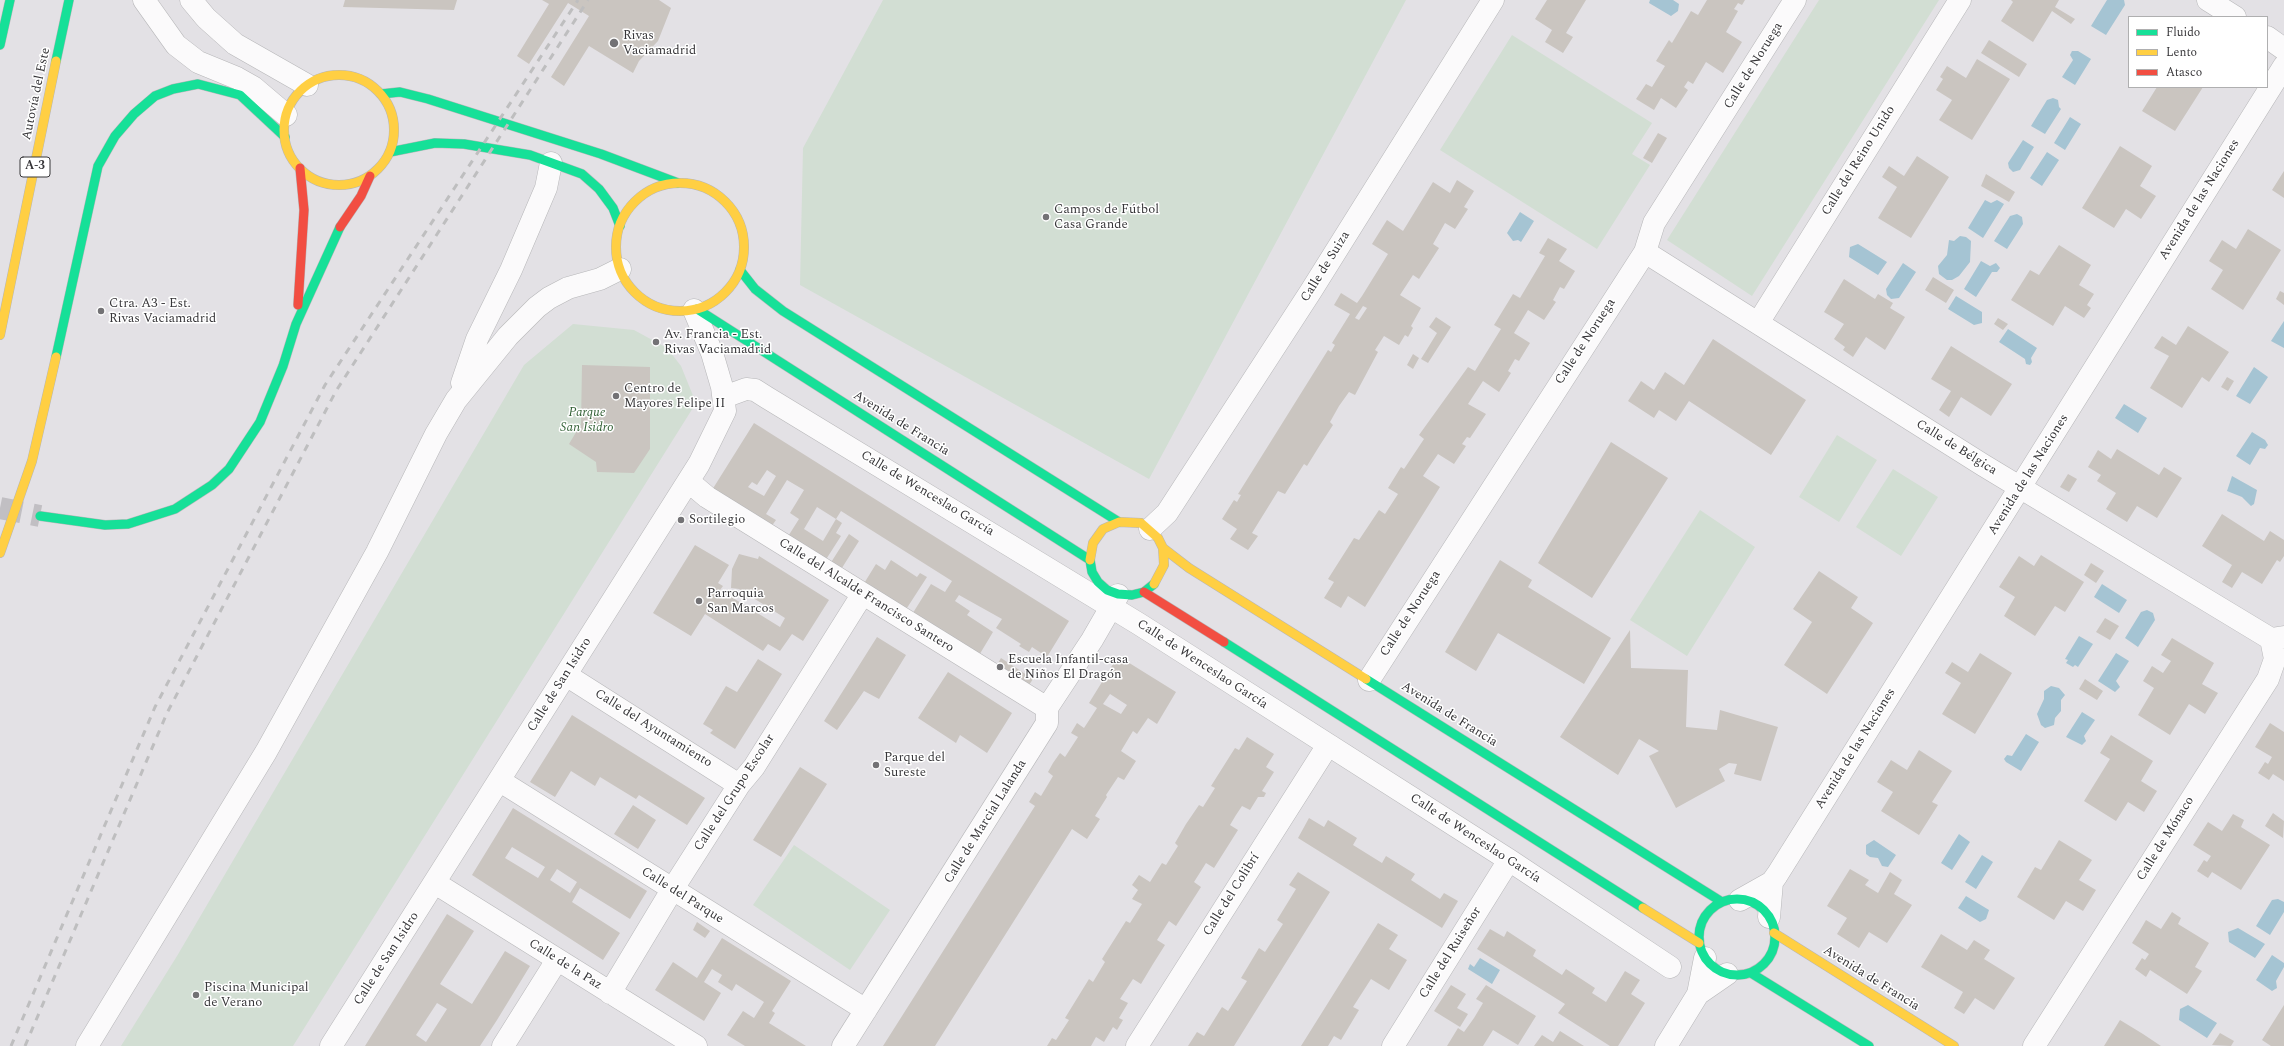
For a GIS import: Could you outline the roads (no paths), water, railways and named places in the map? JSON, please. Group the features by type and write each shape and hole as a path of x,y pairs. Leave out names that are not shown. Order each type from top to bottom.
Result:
{"main road":[{"path":"0,45 10,0"},
{"name":"Autovía del Este","path":"0,335 69,0"},
{"path":"346,75 368,83 381,94 393,118 394,139 390,152 384,163 370,176 352,183 333,185 315,179 300,168 290,154 285,137 286,115 294,98 308,84 329,76 346,75"},
{"path":"0,553 32,461 79,259 98,166 115,136 134,114 155,96 173,89 198,84 215,87 240,95 285,137"},
{"path":"381,94 400,92 428,99 601,154 678,183"},
{"path":"390,152 435,143 464,144 530,155 582,174 599,189 613,208 620,226"},
{"path":"296,324 302,261 304,210 300,168"},
{"path":"40,516 98,524 128,524 155,517 175,509 212,485 229,469 246,446 260,422 283,366 296,324 343,221 361,196 370,176"},
{"path":"678,183 693,184 707,188 725,201 734,212 744,238 744,251 740,270 723,295 711,303 696,309 674,310 649,303 630,286 620,269 616,244 620,226 628,209 642,195 659,186 678,183"},
{"path":"740,270 755,289 783,311 1119,522"},
{"name":"Avenida de Francia","path":"696,309 1090,560"},
{"path":"1150,529 1135,522 1119,522 1103,529 1093,543 1090,560 1092,572 1098,582 1108,590 1115,601 1144,592 1157,580 1164,566 1163,548"},
{"name":"Avenida de Francia","path":"1150,529 1158,538 1163,548 1189,568 1369,680 1731,901"},
{"path":"1144,592 1702,950 1716,970 1727,974 1739,975 1751,973 1764,964 1773,949 1772,925 1758,906 1731,901 1709,911 1700,926 1702,950"},
{"name":"Avenida de Francia","path":"1772,925 1954,1046"},
{"path":"1751,973 1869,1046"}],"street":[{"path":"144,0 176,46 198,62 237,78 253,87 286,115"},
{"path":"191,0 206,18 234,44 308,84"},
{"name":"Calle de Suiza","path":"1150,529 1167,513 1286,330 1493,0"},
{"name":"Calle de Noruega","path":"1369,680 1645,252 1654,223 1795,0"},
{"name":"Calle del Reino Unido","path":"1758,323 1960,0"},
{"path":"2208,0 2233,16"},
{"path":"2268,38 2284,49"},
{"name":"Avenida de las Naciones","path":"1772,925 1772,882 2284,66"},
{"path":"456,400 477,339 511,270 546,188 551,163"},
{"name":"Calle de Bélgica","path":"1645,252 2021,487 2277,638"},
{"path":"87,1046 266,752 377,552 436,434 456,400 508,336 537,308 550,298 568,288 600,278 620,269"},
{"name":"Calle de San Isidro","path":"331,1046 436,883 699,464 725,411 724,397 712,353 696,309"},
{"name":"Calle de Wenceslao García","path":"724,397 746,389 755,390 1115,601 1328,745 1509,860 1670,967"},
{"name":"Calle del Alcalde Francisco Santero","path":"688,481 707,497 1047,708"},
{"name":"Calle del Grupo Escolar","path":"610,993 672,890 739,785 754,767 862,594"},
{"name":"Calle de Marcial Lalanda","path":"843,1046 1047,723 1047,708 1115,601"},
{"name":"Calle de Mónaco","path":"2034,1046 2268,679 2275,659 2277,638"},
{"name":"Calle del Ayuntamiento","path":"566,675 739,785"},
{"name":"Calle del Colibrí","path":"1136,1046 1328,745"},
{"name":"Calle del Parque","path":"500,781 866,1010"},
{"name":"Calle del Ruiseñor","path":"1393,1046 1509,860"},
{"name":"Avenida de las Naciones","path":"1731,901 1772,882"},
{"name":"Calle de la Paz","path":"436,883 610,993 673,1040 696,1046"},
{"path":"1698,994 1702,950"},
{"path":"503,1046 557,960"},
{"path":"1666,1046 1698,994 1727,974"}],"water":[{"path":"1650,0 1673,0 1679,4 1678,11 1671,16 1649,3"},
{"path":"2107,0 2124,0 2125,5 2106,35 2091,26"},
{"path":"2072,51 2078,51 2091,59 2075,85 2062,77 2073,60 2070,55"},
{"path":"2053,98 2058,100 2059,107 2061,109 2045,134 2031,126 2047,100"},
{"path":"2070,117 2081,124 2065,150 2054,143"},
{"path":"2023,140 2034,147 2020,170 2013,172 2009,168 2008,163"},
{"path":"2047,152 2059,160 2042,186 2030,178"},
{"path":"1985,200 1991,203 1997,200 2004,204 1983,238 1968,228"},
{"path":"1520,212 1534,221 1521,242 1518,240 1513,241 1507,233"},
{"path":"2017,214 2022,217 2023,224 2007,249 1994,241 2010,216"},
{"path":"1960,236 1966,237 1971,241 1970,262 1959,276 1952,280 1947,280 1939,274 1938,266 1947,255 1949,240 1954,241"},
{"path":"1858,244 1887,262 1878,275 1849,257 1850,247"},
{"path":"1981,261 1990,266 1996,263 2000,268 1997,272 1992,272 1976,297 1964,289"},
{"path":"1903,263 1916,272 1899,298 1891,299 1887,295 1886,289"},
{"path":"1956,296 1982,312 1982,323 1974,325 1948,309"},
{"path":"2284,321 2284,348 2271,341"},
{"path":"2008,329 2037,348 2031,358 2032,362 2030,365 2026,364 2025,359 1999,342"},
{"path":"2254,367 2268,377 2250,404 2236,396"},
{"path":"2124,404 2147,418 2138,433 2115,418"},
{"path":"2252,432 2265,440 2268,445 2265,449 2260,448 2250,465 2236,456"},
{"path":"2232,476 2257,490 2254,504 2251,506 2242,497 2227,491"},
{"path":"2102,584 2127,600 2119,613 2094,597"},
{"path":"2147,610 2153,613 2155,620 2138,647 2125,638 2141,612"},
{"path":"2079,636 2093,644 2078,667 2075,665 2073,667 2066,663 2068,660 2065,659"},
{"path":"2116,653 2129,661 2116,681 2120,687 2115,692 2098,681"},
{"path":"2051,686 2059,688 2065,695 2061,700 2061,711 2055,718 2054,725 2045,728 2041,725 2037,714 2044,699 2044,691"},
{"path":"2082,712 2095,720 2084,736 2086,741 2082,745 2066,737"},
{"path":"2026,734 2039,742 2021,771 2006,762 2004,759 2007,755 2012,756"},
{"path":"1959,834 1970,842 1952,870 1941,863"},
{"path":"1874,840 1896,855 1888,867 1882,866 1878,858 1870,857 1866,854 1866,845"},
{"path":"1982,855 1993,862 1976,889 1965,882"},
{"path":"1966,896 1989,910 1986,919 1980,922 1958,908"},
{"path":"2278,899 2284,902 2284,912 2270,935 2256,926 2272,900"},
{"path":"2238,928 2265,944 2255,958 2229,942 2228,932"},
{"path":"2272,955 2284,963 2284,967 2276,981 2277,988 2272,991 2256,980"},
{"path":"1480,958 1500,970 1492,984 1468,969 1470,964 1474,967"},
{"path":"2188,1005 2217,1023 2207,1038 2179,1020 2180,1009"}],"tunnel":[{"path":"0,508 40,516"}],"railway":[{"path":"11,1046 155,707 325,385 578,0"},
{"path":"25,1046 167,713 336,391 588,0"}],"place":[{"name":"Rivas Vaciamadrid","path":"614,43"},
{"name":"Campos de Fútbol Casa Grande","path":"1046,217"},
{"name":"Ctra. A3 - Est. Rivas Vaciamadrid","path":"101,311"},
{"name":"Av. Francia - Est. Rivas Vaciamadrid","path":"656,342"},
{"name":"Centro de Mayores Felipe II","path":"616,396"},
{"name":"Sortilegio","path":"681,520"},
{"name":"Parroquia San Marcos","path":"699,601"},
{"name":"Escuela Infantil-casa de Niños El Dragón","path":"1000,667"},
{"name":"Parque del Sureste","path":"876,765"},
{"name":"Piscina Municipal de Verano","path":"196,995"}],"park label":[{"name":"Parque San Isidro","path":"587,420"}]}
